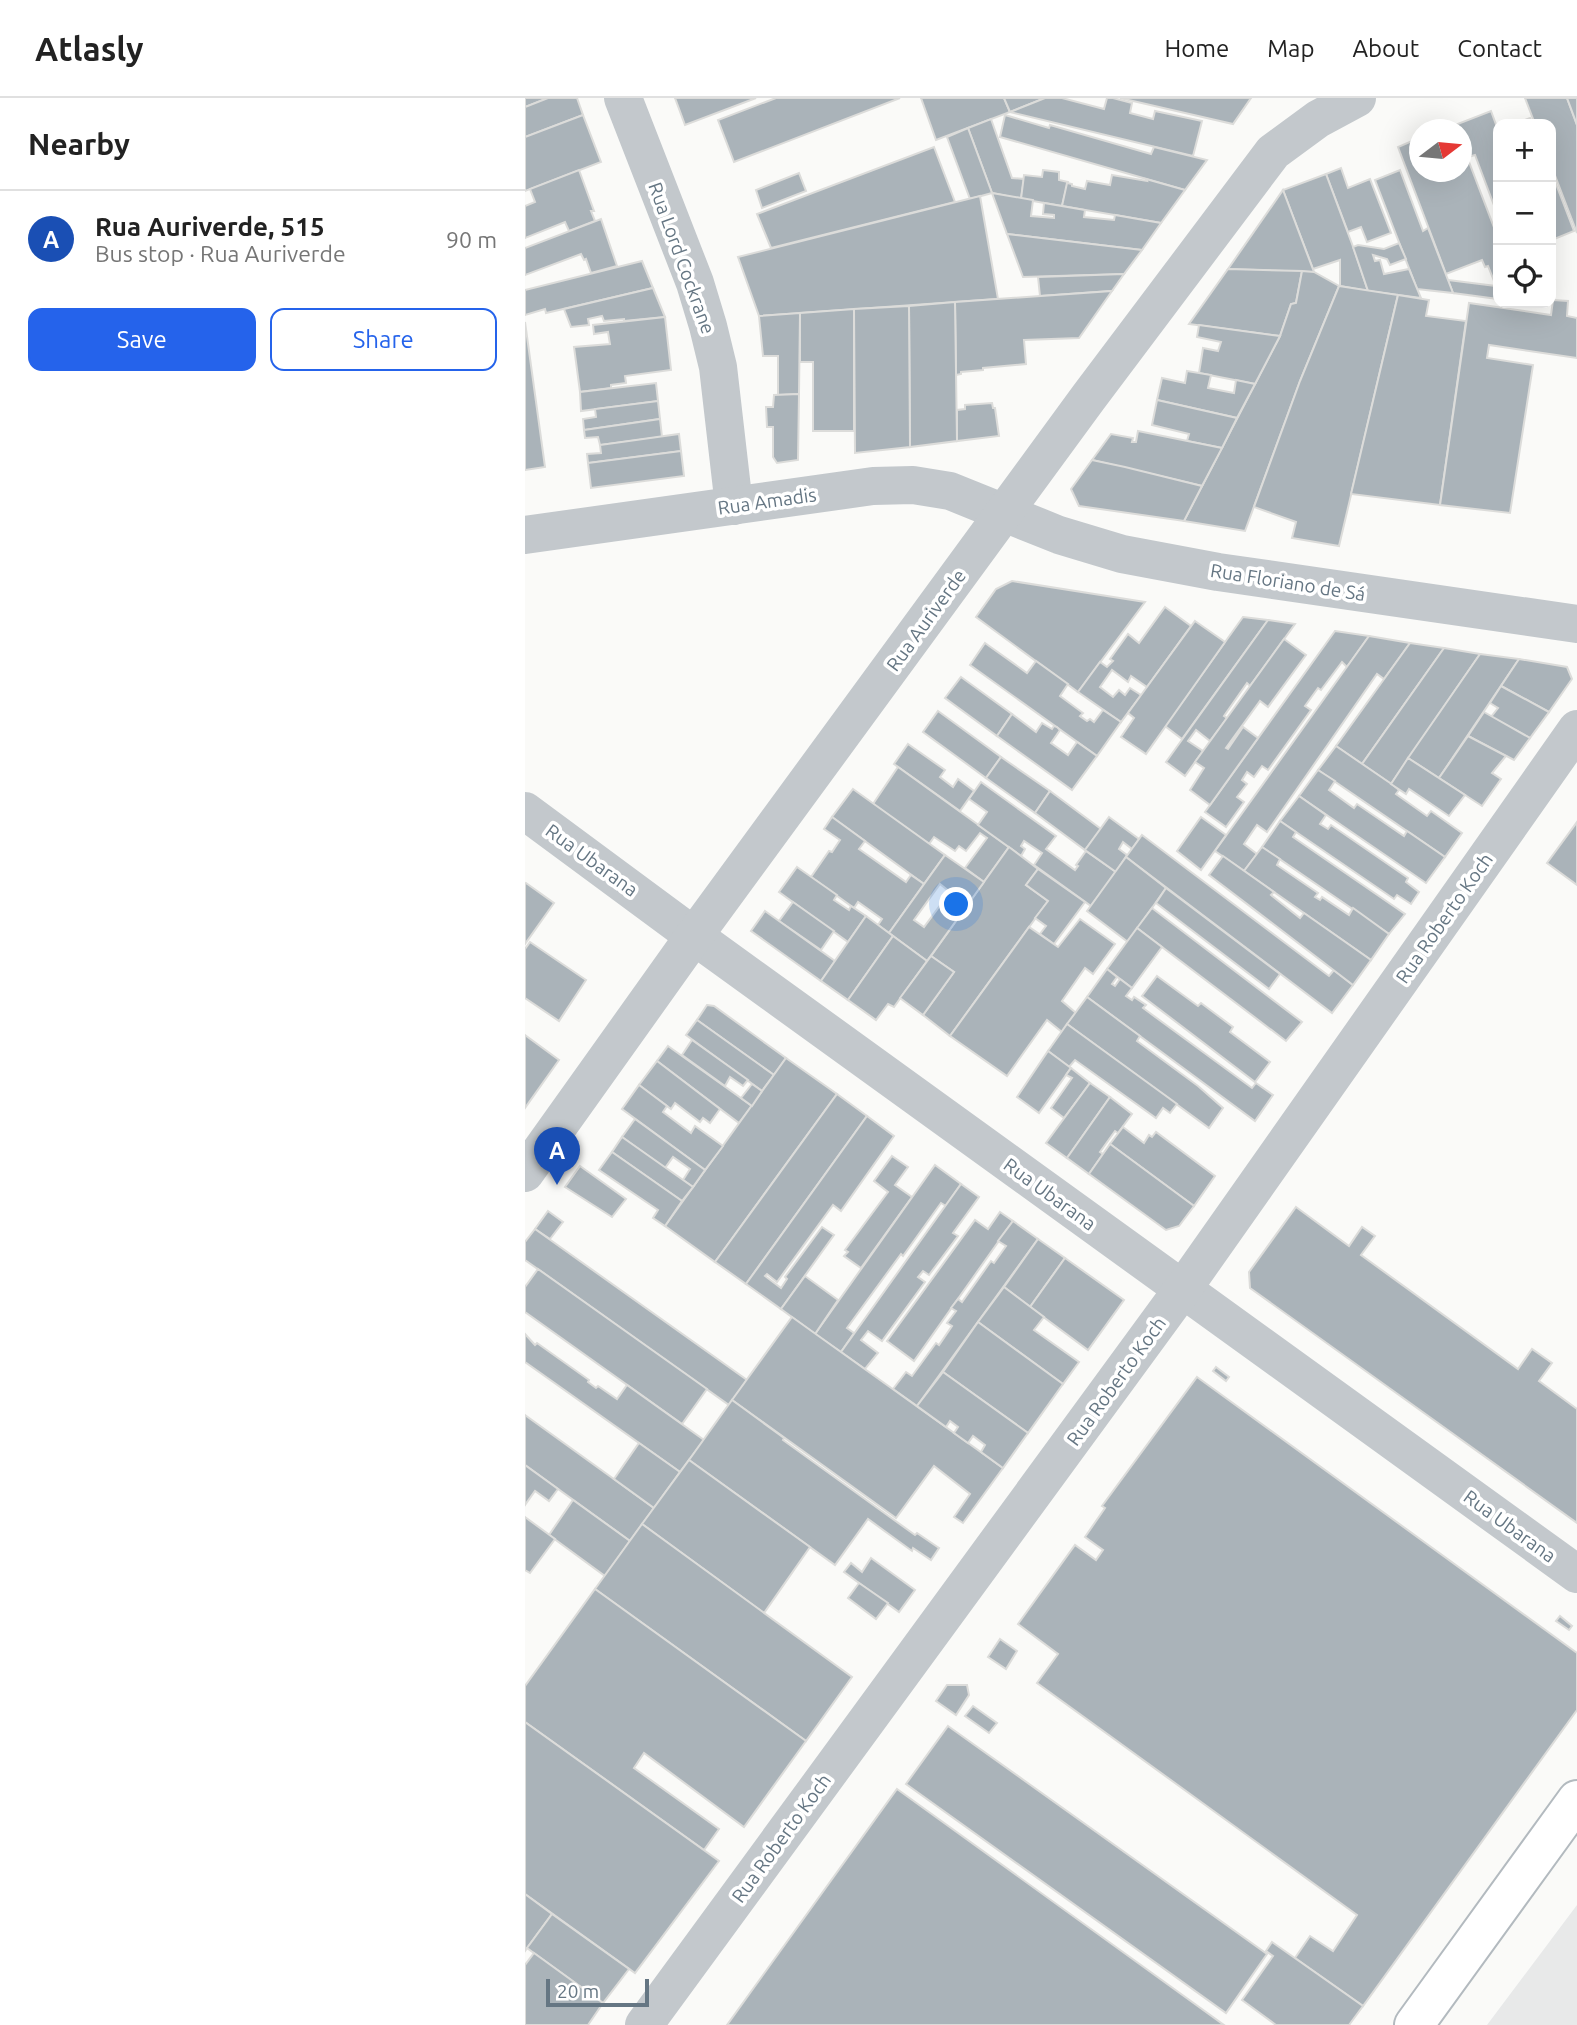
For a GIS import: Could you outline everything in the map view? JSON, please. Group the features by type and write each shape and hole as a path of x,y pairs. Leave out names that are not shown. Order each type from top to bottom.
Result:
{"main road":[{"path":"1414,2025 1577,1800"}],"street":[{"name":"Rua Lord Cockrane","path":"622,98 695,284 708,326 718,367 734,506"},
{"name":"Rua Auriverde","path":"525,1173 694,936 1088,398 1273,152 1318,119 1357,98"},
{"name":"Rua Amadis","path":"525,535 873,486 913,485 950,491 1005,512"},
{"name":"Rua Floriano de Sá","path":"1005,512 1059,535 1122,554 1218,572 1577,624"},
{"name":"Rua Roberto Koch","path":"644,2025 1182,1290 1577,729"},
{"name":"Rua Ubarana","path":"525,811 1577,1574"}],"shaded area":[{"path":"1577,1905 1577,2025 1487,2025"}],"building":[{"path":"525,98 548,98 525,107"},
{"path":"548,98 577,98 583,115 525,137 525,107"},
{"path":"675,98 756,98 685,125"},
{"path":"776,98 900,98 734,162 718,120"},
{"path":"921,98 1004,98 1010,112 936,140"},
{"path":"1004,98 1045,98 1010,112"},
{"path":"1045,98 1062,98 1104,109 1107,98 1113,98 1132,103 1130,113 1153,119 1155,111 1202,121 1193,156 1010,112"},
{"path":"1120,98 1251,98 1233,124"},
{"path":"1525,98 1567,98 1577,125 1577,233 1556,178 1556,119 1533,119"},
{"path":"1567,98 1577,98 1577,125"},
{"path":"1491,111 1494,119 1493,203 1475,155 1472,156 1470,119"},
{"path":"583,115 601,162 525,191 525,137"},
{"path":"1005,115 1151,154 1154,147 1207,160 1185,190 1000,137"},
{"path":"991,119 1012,178 1024,179 1021,199 992,193 968,128"},
{"path":"968,128 992,193 970,199 947,137"},
{"path":"1409,142 1409,176 1398,147"},
{"path":"934,147 955,202 771,248 757,214"},
{"path":"1341,168 1348,188 1370,179 1391,233 1367,242 1361,227 1348,232 1326,174"},
{"path":"579,170 595,221 569,231 565,222 525,238 525,206 535,202 530,189"},
{"path":"1043,170 1059,172 1059,180 1068,182 1062,206 1021,199 1024,175 1042,177"},
{"path":"1400,170 1423,231 1428,228 1453,293 1417,289 1375,180"},
{"path":"1472,170 1493,225 1493,278 1482,260 1446,274 1411,182 1472,182"},
{"path":"799,173 806,191 762,208 756,190"},
{"path":"1326,174 1368,291 1340,286 1340,260 1313,269 1283,190"},
{"path":"1112,175 1147,181 1146,179 1185,190 1161,223 1062,206 1067,183 1085,189 1087,181 1110,185"},
{"path":"1556,184 1574,231 1556,238"},
{"path":"1283,190 1314,272 1228,269"},
{"path":"992,193 1033,200 1031,216 1054,218 1054,215 1043,214 1044,203 1085,210 1084,217 1114,220 1115,215 1161,223 1142,250 1007,234"},
{"path":"980,196 998,299 759,316 738,257"},
{"path":"601,219 617,266 591,273 581,254 525,275 525,248"},
{"path":"1007,234 1142,250 1124,274 1023,277"},
{"path":"1399,243 1406,259 1390,265 1387,259 1373,255 1375,261 1380,260 1384,274 1409,269 1421,298 1368,291 1353,247 1358,245 1384,249"},
{"path":"642,261 653,288 546,313 545,309 525,315 525,290"},
{"path":"1228,269 1302,271 1296,303 1291,304 1280,336 1189,324"},
{"path":"1302,271 1314,272 1339,286 1300,381 1245,531 1184,521 1280,336 1291,304 1296,303"},
{"path":"1124,274 1112,291 1040,296 1038,277"},
{"path":"1448,280 1493,286 1493,298 1453,293"},
{"path":"1339,286 1398,295 1339,546 1292,538 1296,522 1254,507 1300,381"},
{"path":"653,288 665,317 604,321 602,316 588,319 589,325 571,327 564,309"},
{"path":"1112,291 1079,338 1024,340 1026,364 983,368 956,375 955,302"},
{"path":"1398,295 1429,300 1426,316 1466,321 1440,505 1351,494"},
{"path":"1556,300 1568,301 1567,316 1577,318 1577,358 1489,345 1487,358 1533,365 1510,513 1440,505 1469,303 1551,315 1552,308 1556,308"},
{"path":"955,302 957,441 910,447 909,306"},
{"path":"909,306 910,447 855,453 854,309"},
{"path":"854,309 854,431 813,431 813,362 800,362 800,313"},
{"path":"800,313 799,394 778,395 778,356 763,356 759,316"},
{"path":"665,317 671,370 625,376 626,383 580,392 574,347 610,344 608,332 594,334 593,325"},
{"path":"525,322 545,467 525,470"},
{"path":"1199,325 1280,336 1255,384 1199,373 1203,348 1218,351 1221,342 1197,337"},
{"path":"1187,371 1211,375 1208,388 1234,393 1236,380 1255,384 1237,418 1157,400 1162,378 1185,383"},
{"path":"656,383 658,401 581,411 580,392"},
{"path":"799,394 798,460 777,463 773,457 773,427 767,427 766,407 773,407 774,395"},
{"path":"1157,400 1237,418 1222,448 1187,441 1189,434 1152,425"},
{"path":"658,401 660,419 584,430 583,419 596,417 595,409"},
{"path":"992,403 999,436 957,441 957,410 965,409 965,405"},
{"path":"660,419 662,437 600,445 598,437 585,438 584,430"},
{"path":"1138,431 1222,448 1202,486 1092,460 1111,434 1133,438 1132,442 1136,442"},
{"path":"679,434 681,451 588,463 587,454 601,453 600,445"},
{"path":"681,451 684,476 591,488 588,463"},
{"path":"1092,460 1202,486 1184,521 1079,506 1071,489"},
{"path":"1012,581 1145,602 1078,692 976,617 996,589"},
{"path":"1165,607 1191,626 1147,687 1131,676 1128,682 1112,670 1100,687 1113,697 1119,690 1125,695 1130,688 1141,695 1121,722 1078,692 1100,662 1107,667 1113,661 1110,659 1128,634 1139,643"},
{"path":"1243,617 1268,620 1182,739 1165,726"},
{"path":"1268,620 1295,624 1250,686 1247,683 1210,741 1196,730 1188,741 1203,751 1185,776 1166,762"},
{"path":"1195,621 1225,642 1146,754 1121,737 1134,718 1128,713"},
{"path":"1335,631 1369,636 1347,667 1342,662 1321,690 1318,688 1305,706 1311,710 1268,770 1262,766 1254,777 1247,772 1242,780 1247,784 1237,797 1244,802 1226,827 1205,812"},
{"path":"1369,636 1410,643 1384,679 1377,674 1267,832 1257,825 1244,844 1257,854 1244,871 1215,851"},
{"path":"1284,639 1306,655 1268,707 1260,701 1226,748 1228,749 1243,727 1258,738 1210,805 1190,790 1204,768 1195,762"},
{"path":"985,643 1027,673 1036,661 1068,684 1060,696 1083,713 1080,716 1087,721 1090,719 1094,722 1103,710 1121,722 1097,756 970,665"},
{"path":"1410,643 1444,648 1362,764 1336,746"},
{"path":"1444,648 1480,654 1391,784 1362,764"},
{"path":"1480,654 1519,659 1439,778 1408,758"},
{"path":"1519,659 1567,667 1572,679 1549,712 1501,686"},
{"path":"961,677 1012,714 997,736 945,698"},
{"path":"1501,686 1549,712 1530,738 1491,717 1498,708 1490,703"},
{"path":"938,711 1001,757 986,778 923,732"},
{"path":"1484,712 1530,738 1514,760 1468,736"},
{"path":"1012,714 1036,732 1042,723 1052,729 1057,727 1060,730 1051,743 1068,755 1077,742 1097,756 1072,790 997,736"},
{"path":"1468,736 1506,756 1492,773 1501,779 1482,806 1439,778"},
{"path":"908,744 945,770 940,777 953,787 958,779 974,791 960,811 894,764"},
{"path":"1336,746 1393,785 1399,790 1396,794 1427,816 1431,811 1462,833 1445,857 1318,770"},
{"path":"1001,757 1050,791 1035,813 986,778"},
{"path":"1408,758 1465,795 1449,816 1409,789 1406,794 1391,784"},
{"path":"898,767 1009,847 984,882 965,868 987,838 980,833 966,851 959,846 955,851 934,837 929,844 873,804"},
{"path":"1318,770 1335,781 1329,790 1354,808 1357,804 1404,836 1407,831 1445,857 1426,883 1299,796"},
{"path":"981,782 1056,836 1046,849 1075,870 1086,851 1116,872 1091,906 1034,865 1042,853 1024,841 1021,846 1025,849 1021,856 978,825 987,812 969,799"},
{"path":"853,789 945,855 924,884 832,817"},
{"path":"1050,791 1101,829 1085,850 1035,813"},
{"path":"1299,796 1326,815 1320,824 1328,829 1331,825 1408,878 1406,882 1419,892 1411,904 1397,895 1394,899 1280,821"},
{"path":"832,817 865,841 859,849 906,882 911,875 924,884 889,933 878,925 882,919 858,902 854,908 811,877 840,840 824,829"},
{"path":"1109,817 1139,839 1132,849 1123,842 1119,849 1127,855 1116,872 1085,850"},
{"path":"1201,817 1226,835 1201,870 1177,851"},
{"path":"1280,821 1296,832 1293,837 1405,914 1389,934 1262,847"},
{"path":"1577,822 1577,885 1547,863"},
{"path":"1142,835 1329,976 1334,970 1353,985 1332,1013 1126,857"},
{"path":"1009,847 1038,869 1026,885 1048,901 950,1036 923,1015 954,972 931,956"},
{"path":"1262,847 1280,859 1277,865 1318,893 1315,897 1320,900 1322,897 1349,915 1353,908 1389,934 1371,960 1244,871"},
{"path":"945,855 984,882 927,961 889,933","holes":["940,884 950,892 924,927 914,920"]},
{"path":"1223,856 1274,892 1271,895 1300,918 1304,913 1371,960 1353,985 1209,875"},
{"path":"1126,857 1166,888 1128,942 1087,911"},
{"path":"797,867 837,895 834,900 849,910 851,906 866,916 848,942 779,892"},
{"path":"1038,869 1085,902 1054,944 1040,934 1046,926 1035,918 1048,901 1026,885"},
{"path":"525,884 554,903 525,944"},
{"path":"1166,888 1280,974 1269,989 1156,903"},
{"path":"793,902 834,931 821,950 779,921"},
{"path":"1152,908 1302,1022 1286,1041 1137,928"},
{"path":"765,911 835,961 821,981 751,931"},
{"path":"866,916 893,936 848,1000 821,981"},
{"path":"1080,919 1115,944 1093,974 1085,968 1062,1001 1076,1013 1062,1032 1047,1020 1007,1076 950,1036 1029,927 1058,947"},
{"path":"1137,928 1162,947 1132,988 1107,969"},
{"path":"893,936 927,961 894,1007 888,1004 876,1020 848,1000"},
{"path":"530,942 586,980 559,1021 525,998 525,949"},
{"path":"931,956 954,972 923,1015 900,998"},
{"path":"1107,969 1117,977 1112,984 1115,986 1120,979 1132,988 1126,996 1132,1000 1134,997 1146,1005 1143,1008 1252,1088 1256,1083 1273,1095 1255,1121 1087,997"},
{"path":"1157,976 1233,1027 1230,1032 1270,1062 1255,1082 1142,996"},
{"path":"1087,997 1140,1036 1137,1041 1223,1108 1209,1128 1067,1024"},
{"path":"707,1005 714,1006 786,1058 774,1075 697,1020"},
{"path":"697,1020 774,1075 762,1091 686,1035"},
{"path":"1067,1024 1177,1104 1170,1113 1163,1108 1156,1118 1075,1060 1069,1067 1048,1051"},
{"path":"525,1035 559,1060 525,1108"},
{"path":"692,1040 748,1080 743,1086 730,1077 725,1086 682,1055"},
{"path":"668,1046 752,1106 739,1123 657,1061"},
{"path":"1048,1051 1071,1068 1039,1113 1017,1097"},
{"path":"786,1058 837,1094 715,1262 665,1226"},
{"path":"657,1061 720,1109 710,1123 703,1118 700,1122 675,1103 671,1109 639,1085"},
{"path":"1071,1068 1090,1083 1064,1118 1051,1108 1072,1078 1066,1075"},
{"path":"1090,1083 1110,1097 1067,1158 1046,1143"},
{"path":"752,1084 762,1091 752,1106 741,1098"},
{"path":"639,1085 667,1106 663,1112 691,1133 695,1126 723,1146 705,1170 622,1109"},
{"path":"837,1094 867,1116 746,1284 715,1262"},
{"path":"1110,1097 1132,1114 1118,1133 1115,1131 1089,1174 1067,1158"},
{"path":"867,1116 894,1136 841,1211 833,1205 777,1282 767,1274 765,1276 781,1288 787,1279 785,1277 822,1227 834,1235 781,1309 746,1284"},
{"path":"635,1119 705,1170 693,1187 683,1180 690,1169 673,1157 665,1168 622,1137"},
{"path":"1123,1127 1144,1143 1149,1135 1152,1137 1156,1132 1215,1176 1194,1206 1110,1144"},
{"path":"622,1137 693,1187 682,1201 612,1152"},
{"path":"1110,1144 1194,1206 1179,1226 1166,1230 1089,1174"},
{"path":"612,1152 682,1201 665,1226 653,1218 658,1210 599,1170"},
{"path":"892,1156 908,1167 895,1185 912,1197 861,1268 844,1256 848,1252 845,1250 888,1192 874,1181"},
{"path":"935,1165 961,1184 946,1206 941,1203 847,1328 854,1333 841,1352 815,1334"},
{"path":"580,1166 626,1199 612,1217 565,1187"},
{"path":"961,1184 979,1197 953,1233 958,1236 929,1275 923,1271 918,1277 925,1282 882,1341 868,1331 861,1340 878,1353 865,1369 841,1352"},
{"path":"1296,1207 1349,1246 1362,1227 1375,1236 1361,1255 1518,1369 1532,1349 1552,1363 1539,1381 1577,1409 1577,1523 1250,1288 1249,1272"},
{"path":"548,1211 563,1222 550,1239 535,1229"},
{"path":"1000,1212 1013,1221 914,1361 887,1341 975,1220 988,1229"},
{"path":"1013,1221 1038,1239 917,1406 893,1389 906,1372 912,1376 936,1343 939,1345 952,1326 947,1323 956,1311 951,1308 958,1299 962,1302 991,1261 994,1263 1006,1246 998,1241"},
{"path":"535,1229 747,1380 729,1405 525,1260 525,1242"},
{"path":"1038,1239 1065,1258 1030,1307 1004,1287"},
{"path":"1065,1258 1124,1300 1088,1350 1030,1307"},
{"path":"538,1269 707,1389 682,1424 525,1312 525,1287"},
{"path":"805,1276 838,1300 815,1334 781,1309"},
{"path":"1004,1287 1044,1317 1034,1330 1079,1362 1063,1384 978,1322"},
{"path":"792,1317 1003,1468 963,1523 954,1517 970,1494 934,1466 896,1518 732,1400"},
{"path":"978,1322 1063,1384 1028,1433 943,1372"},
{"path":"525,1334 535,1345 537,1343 589,1380 596,1388 598,1386 617,1399 627,1385 704,1440 680,1472 525,1362"},
{"path":"1216,1367 1229,1377 1226,1381 1213,1371"},
{"path":"943,1372 1028,1433 1003,1468 981,1452 985,1445 973,1436 968,1443 954,1433 958,1427 950,1421 946,1427 917,1406"},
{"path":"1197,1377 1577,1653 1577,1710 1363,2006 1295,1958 1310,1936 1333,1951 1357,1915 1037,1683 1058,1654 1018,1624 1075,1545 1096,1560 1103,1550 1085,1537 1105,1508 1102,1506"},
{"path":"732,1400 915,1535 917,1533 939,1548 931,1560 913,1548 912,1551 868,1519 835,1565 689,1460"},
{"path":"525,1415 654,1508 630,1541 525,1465"},
{"path":"639,1443 680,1472 654,1508 614,1479"},
{"path":"689,1460 810,1547 764,1613 642,1524"},
{"path":"525,1465 558,1489 549,1501 535,1491 525,1505"},
{"path":"573,1500 630,1541 605,1576 549,1535"},
{"path":"525,1517 555,1539 530,1573 525,1570"},
{"path":"642,1524 852,1677 806,1741 595,1589"},
{"path":"871,1558 915,1590 899,1612 844,1572 851,1563 862,1572"},
{"path":"859,1583 888,1603 876,1619 848,1598"},
{"path":"595,1589 806,1741 744,1827 644,1753 634,1768 719,1829 704,1850 525,1722 525,1686"},
{"path":"1560,1616 1572,1626 1569,1630 1556,1621"},
{"path":"1000,1639 1017,1651 1006,1669 988,1657"},
{"path":"947,1685 967,1685 969,1695 956,1715 936,1701"},
{"path":"973,1706 997,1723 989,1733 965,1716"},
{"path":"525,1722 719,1861 635,1973 525,1894"},
{"path":"948,1726 1267,1954 1226,2013 906,1784"},
{"path":"897,1789 1224,2025 727,2025"},
{"path":"525,1894 552,1914 525,1951"},
{"path":"552,1914 629,1969 603,2003 527,1948"},
{"path":"1272,1942 1363,2006 1349,2025 1276,2025 1242,2000 1273,1956 1266,1951"},
{"path":"534,1953 603,2003 588,2025 525,2025 525,1965"}],"place":[{"name":"Rua Auriverde, 515","path":"557,1185"}]}
